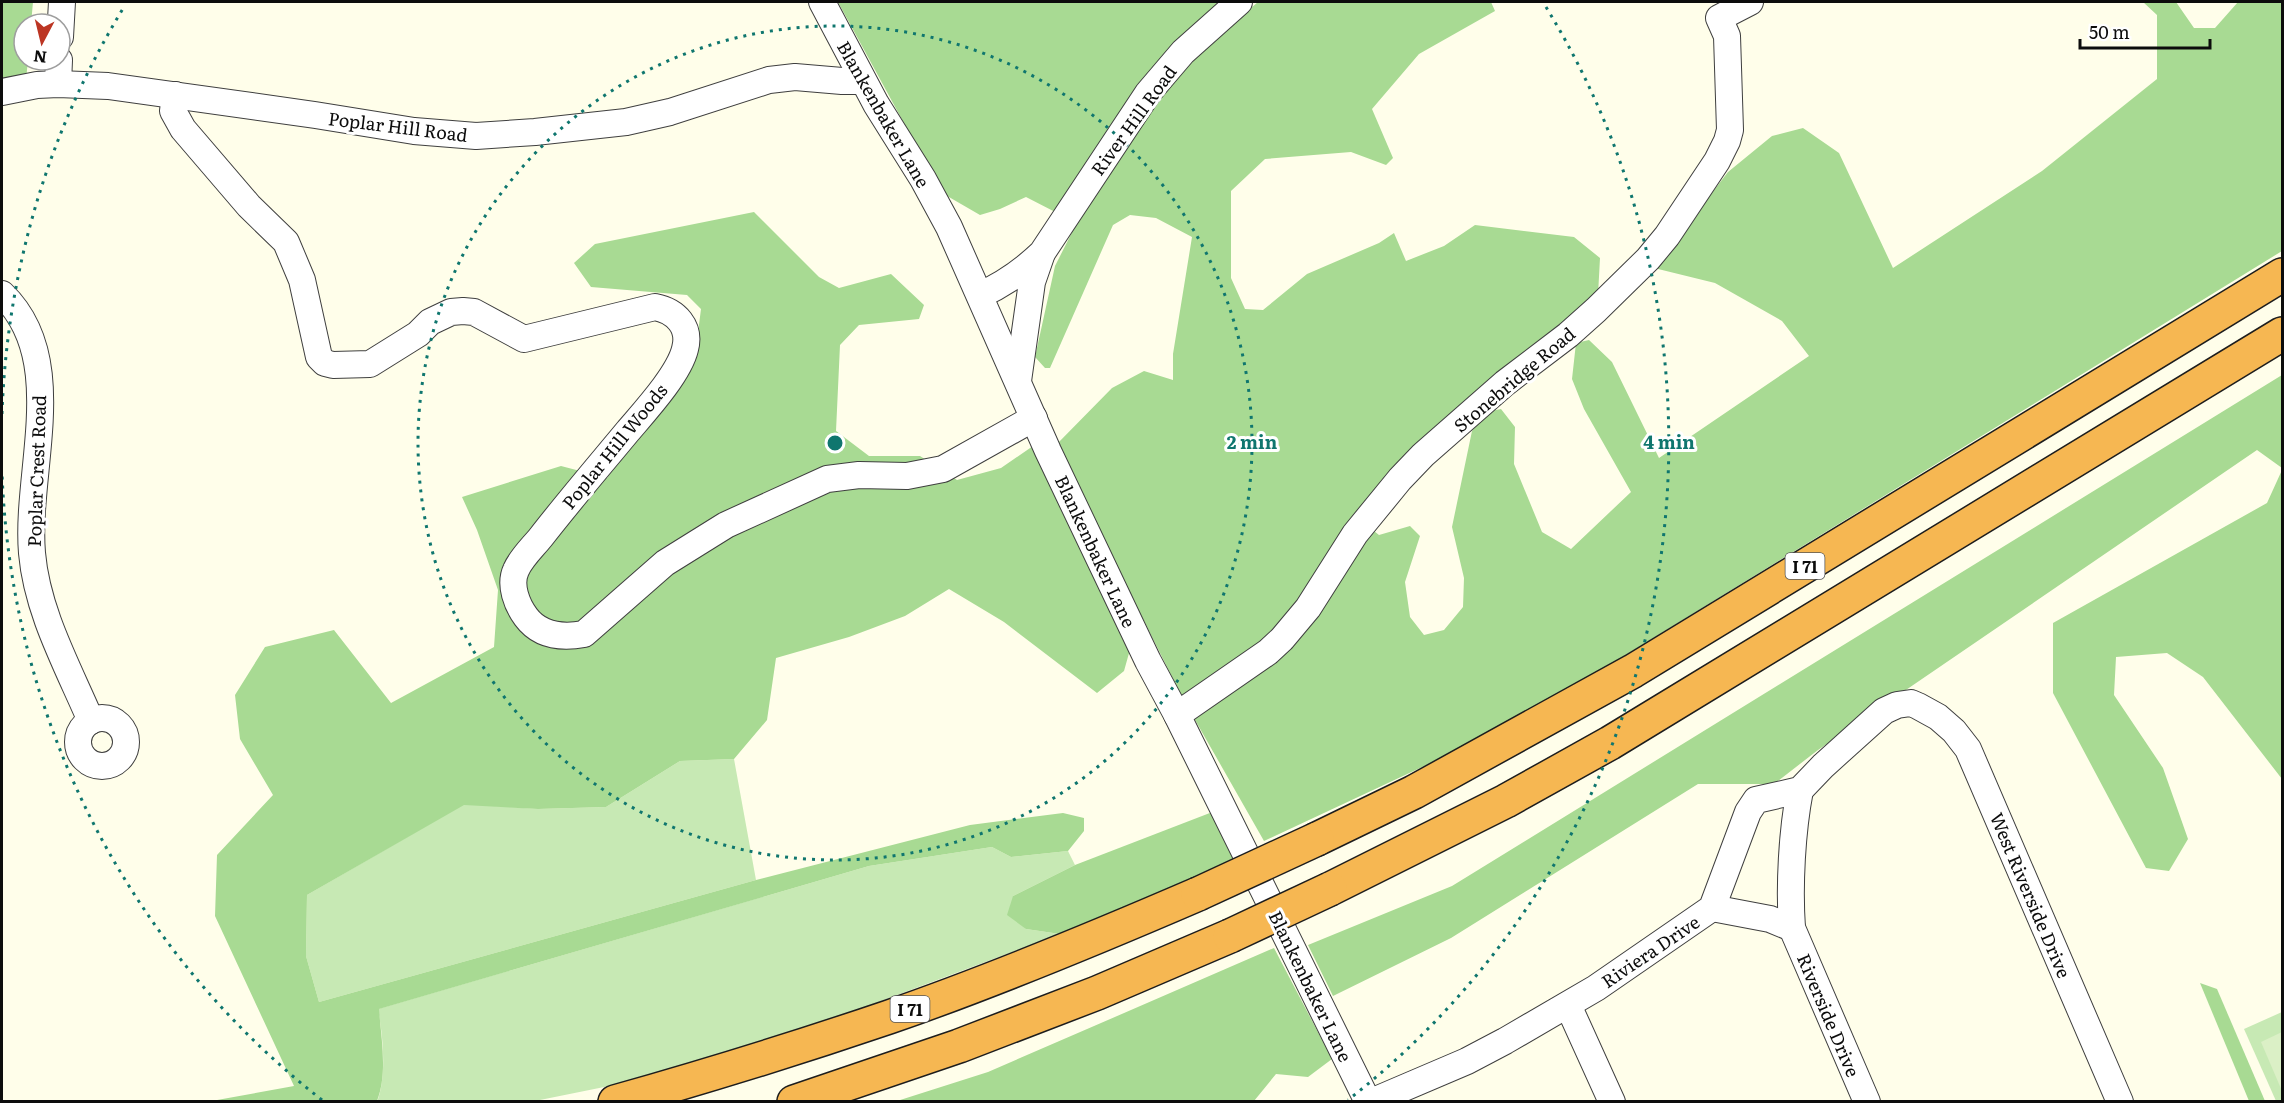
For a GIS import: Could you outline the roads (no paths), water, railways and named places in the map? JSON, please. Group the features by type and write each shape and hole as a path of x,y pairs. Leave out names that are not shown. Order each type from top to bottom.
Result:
{"highway":[{"name":"I 71","path":"615,1101 718,1072 890,1016 1096,938 1317,839 1424,786 1634,670 2283,275"},
{"path":"794,1101 959,1046 1097,993 1230,936 1506,801 1610,743 2283,334"}],"street":[{"name":"Blankenbaker Lane","path":"822,2 862,81 923,179 949,227 1034,418 1143,651 1369,1101"},
{"name":"River Hill Road","path":"980,295 1003,285 1020,273 1042,252 1148,93 1183,52 1239,2"},
{"name":"Stonebridge Road","path":"1177,715 1268,652 1282,639 1308,608 1354,534 1423,455 1505,383 1568,335 1654,251 1717,161 1727,141 1731,120 1726,36 1719,18 1750,2"},
{"name":"Poplar Hill Road","path":"2,92 38,85 58,72 108,87 414,131 476,136 626,122 680,110 769,80 795,77 862,81"},
{"name":"Poplar Hill Woods","path":"175,95 173,111 183,129 249,206 286,242 302,280 319,357 325,363 370,364 418,334 430,322 451,312 463,310 474,312 524,339 655,307 666,309 677,316 684,326 687,339 685,351 662,392 561,510 516,570 515,597 529,621 540,630 568,637 584,634 665,563 726,525 827,479 859,475 907,476 944,470 1034,418"},
{"name":"River Hill Road","path":"1018,382 1032,282 1042,252"},
{"name":"Poplar Crest Road","path":"2,294 27,328 35,351 39,379 40,409 32,502 32,553 37,584 56,640 91,721"},
{"name":"West Riverside Drive","path":"1800,790 1884,711 1897,705 1911,703 1918,705 1938,717 1954,731 1968,749 2120,1101"},
{"name":"Riviera Drive","path":"1369,1101 1467,1061 1568,1005 1712,908 1748,812 1756,800 1800,790"},
{"name":"Riverside Drive","path":"1800,790 1796,813 1792,928 1867,1101"},
{"path":"1712,908 1770,919 1792,928"},
{"path":"1568,1005 1612,1101"}]}
